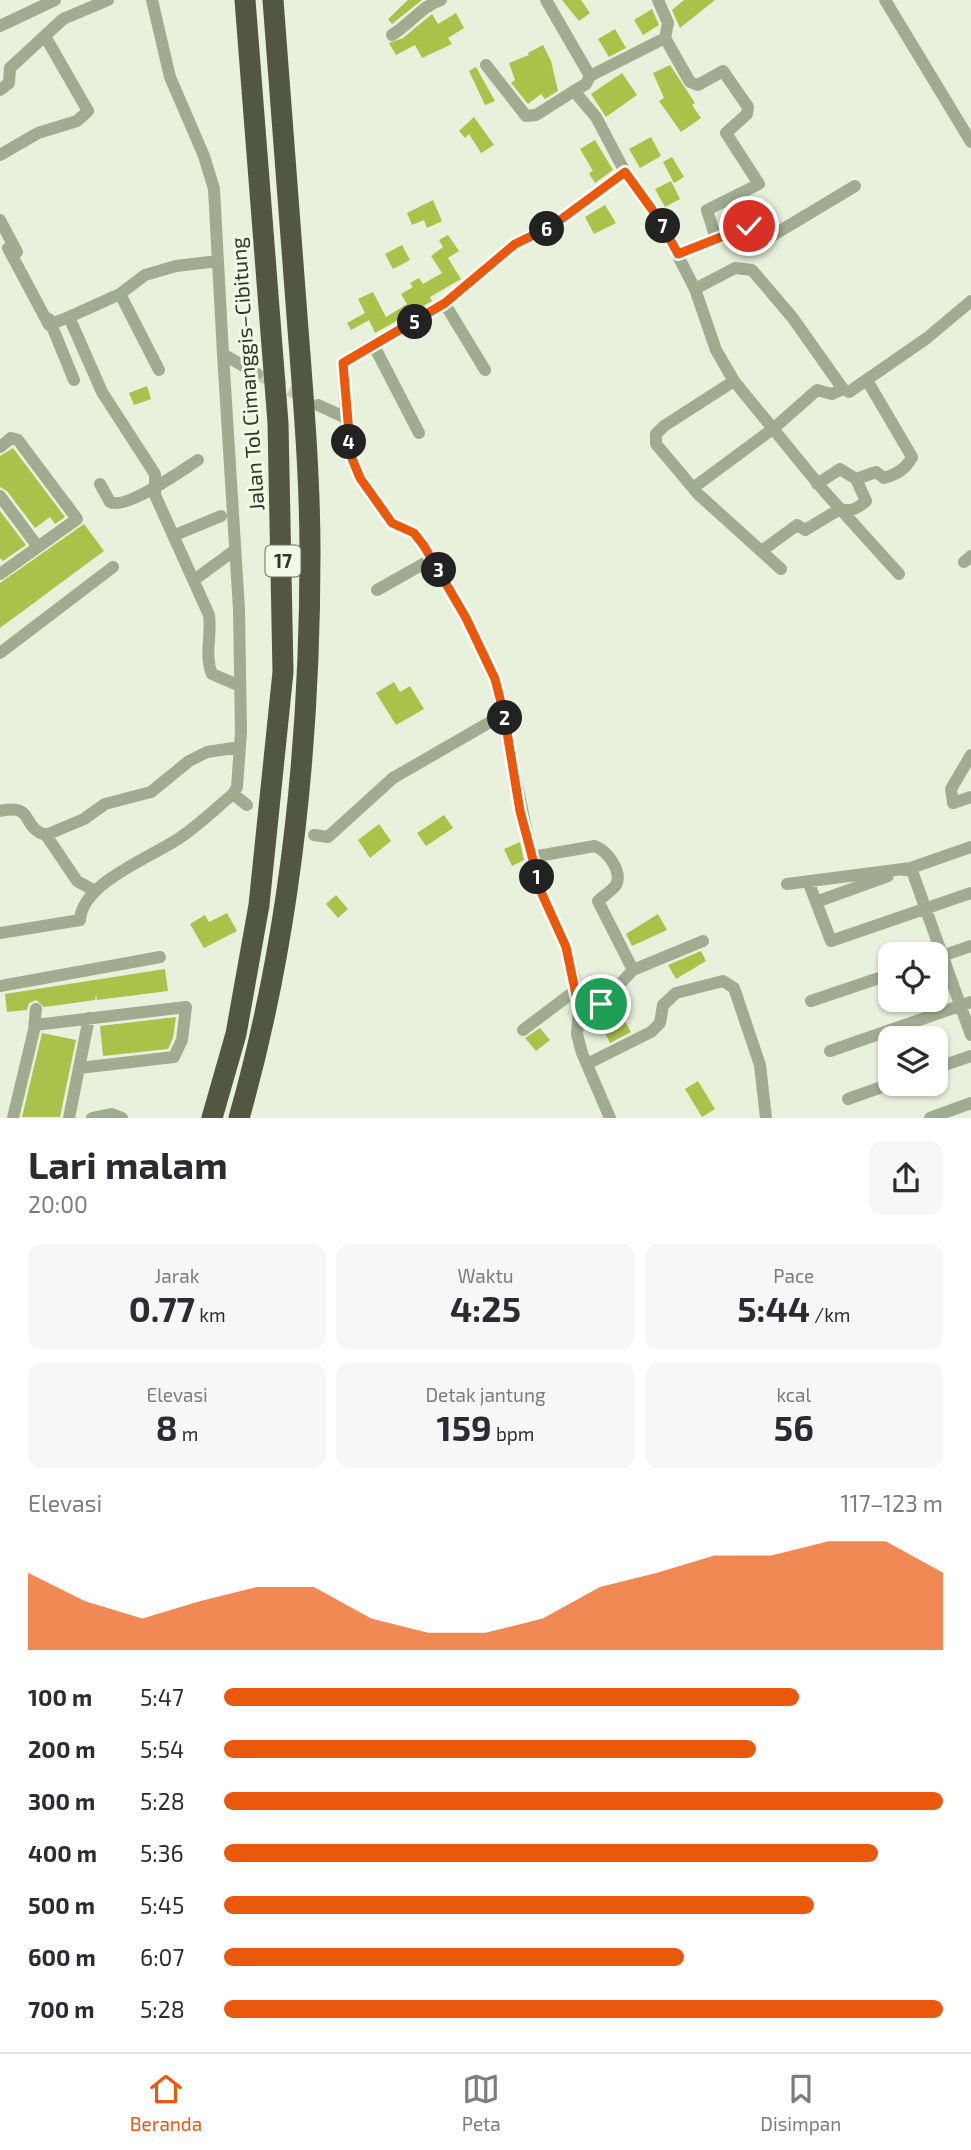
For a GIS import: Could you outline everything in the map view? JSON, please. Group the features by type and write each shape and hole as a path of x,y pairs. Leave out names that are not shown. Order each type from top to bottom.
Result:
{"highway":[{"name":"Jalan Tol Cimanggis–Cibitung","path":"212,1118 236,1034 259,905 283,672 278,423 245,0"},
{"name":"17","path":"239,1118 261,1040 285,913 308,674 310,550 305,421 273,0"}],"street":[{"path":"0,26 55,0"},
{"path":"0,90 9,83 10,68 46,38 63,19 108,0"},
{"path":"0,933 80,920 84,904 95,891 180,838 233,794 240,747 240,687 235,550 214,189 204,156 170,77 152,0"},
{"path":"392,34 441,0"},
{"path":"546,0 590,76"},
{"path":"658,0 668,23 665,38 690,82 698,85 723,71 748,107 747,114 726,133 759,184 707,209 716,239"},
{"path":"885,0 971,142"},
{"path":"0,155 38,133 77,121 88,111 46,38"},
{"path":"486,65 526,116 536,115 586,84 590,76 665,38"},
{"path":"574,91 596,117 625,172 659,219 695,289 716,350 734,381 817,484 900,574"},
{"path":"610,1118 577,1034 579,1009 576,990 566,947 542,894 520,811 504,714 495,679 432,559 414,533 392,523 360,478 351,456 343,363 445,303 515,244 552,226 625,172"},
{"path":"678,254 749,226 765,240 855,186"},
{"path":"0,220 34,284 74,380 49,325 8,248"},
{"path":"49,325 120,294 145,275 218,261"},
{"path":"695,289 735,268 752,270 792,317 843,389"},
{"path":"120,294 159,370"},
{"path":"693,488 774,428 810,394 817,390 832,394 843,389 854,391 971,301"},
{"path":"445,303 485,370"},
{"path":"69,317 102,392 155,474 154,488 209,615 212,635 206,661 209,668 212,674 240,687"},
{"path":"373,344 419,433"},
{"path":"223,354 257,374"},
{"path":"734,381 656,434 656,444 693,488 781,569"},
{"path":"856,479 869,472 876,472 884,478 896,474 912,457 868,382"},
{"path":"318,405 346,418"},
{"path":"0,447 11,438 18,440 76,516 75,522 0,573"},
{"path":"100,484 113,504 154,488 198,460"},
{"path":"764,551 797,525 805,530 841,509 848,511 866,501 856,479 840,469 817,484"},
{"path":"0,496 38,547"},
{"path":"175,535 221,516"},
{"path":"194,580 235,550"},
{"path":"377,590 432,559"},
{"path":"0,653 113,567"},
{"path":"314,835 328,836 393,778 504,714"},
{"path":"46,835 84,819 105,804 151,793 189,761 207,752 240,747"},
{"path":"971,755 951,789 954,803 971,797"},
{"path":"233,794 247,805"},
{"path":"0,811 16,807 21,810 35,831 46,835 77,881 85,888 95,891"},
{"path":"532,857 595,846 603,849 618,876 616,885 598,901 633,970"},
{"path":"816,902 971,847"},
{"path":"787,884 911,868"},
{"path":"911,868 935,942"},
{"path":"808,881 831,941 971,893"},
{"path":"579,1009 601,1004 633,970 703,941"},
{"path":"948,954 971,946"},
{"path":"0,986 160,957"},
{"path":"948,973 966,1004 971,1035"},
{"path":"811,1001 878,978"},
{"path":"587,1064 651,1032 660,1023 663,1005 676,993 723,981 730,982 760,1065 766,1118"},
{"path":"523,1030 576,990"},
{"path":"830,1051 966,1004"},
{"path":"35,1025 186,1007 182,1040 174,1057 79,1068"},
{"path":"13,1118 35,1025 36,1009"},
{"path":"69,1118 89,1018"},
{"path":"948,1064 971,1056"},
{"path":"848,1099 878,1088"},
{"path":"930,1118 971,1103"},
{"path":"92,1118 111,1114 122,1118"}],"building":[{"path":"408,0 422,0 392,24 388,19"},
{"path":"562,0 581,0 590,13 579,21"},
{"path":"684,0 715,0 680,28 672,10"},
{"path":"652,9 659,25 643,35 634,20"},
{"path":"456,13 464,28 448,38 452,44 422,58 415,45 396,55 389,43 403,38 432,14 438,24"},
{"path":"615,29 626,48 609,57 598,39"},
{"path":"543,45 551,61 558,91 545,99 541,94 528,104 511,83 515,80 509,63 529,55 528,53"},
{"path":"670,65 695,103 692,105 701,118 681,132 659,101 664,98 653,73"},
{"path":"476,67 495,101 485,105 469,71"},
{"path":"622,73 637,95 606,117 591,94"},
{"path":"474,117 494,145 481,153 469,134 465,138 459,131"},
{"path":"651,137 661,156 640,168 629,149"},
{"path":"595,140 613,170 595,183 589,173 593,171 580,149"},
{"path":"672,157 684,177 674,183 663,162"},
{"path":"671,181 680,199 665,207 655,189"},
{"path":"433,200 442,221 427,228 424,220 412,225 407,213"},
{"path":"605,205 616,223 594,234 585,217"},
{"path":"448,235 459,251 448,258 461,279 430,297 432,301 375,333 369,320 351,330 347,323 365,313 358,299 373,292 386,317 407,304 401,294 413,287 410,283 419,278 423,284 442,273 431,256 443,247 439,240"},
{"path":"402,245 410,260 393,269 385,254"},
{"path":"147,386 151,399 134,405 129,393"},
{"path":"13,448 65,517 55,524 50,517 35,528 7,491 0,487 0,456"},
{"path":"0,511 26,545 3,561 0,558"},
{"path":"84,524 104,551 0,628 0,583"},
{"path":"394,682 400,692 410,686 424,709 396,725 376,693"},
{"path":"444,815 453,828 426,846 417,833"},
{"path":"379,824 391,841 370,858 358,840"},
{"path":"520,842 524,860 512,866 504,849"},
{"path":"336,895 348,909 338,918 326,904"},
{"path":"227,913 237,931 204,948 190,924 205,915 209,922"},
{"path":"658,914 667,930 632,946 626,934"},
{"path":"701,951 706,961 676,979 668,965"},
{"path":"165,969 168,991 97,1000 96,995 95,1000 44,1007 36,1000 29,1003 27,1010 7,1012 5,994"},
{"path":"176,1017 173,1038 168,1049 103,1056 100,1026"},
{"path":"625,1021 631,1032 610,1043 604,1031"},
{"path":"540,1028 550,1040 536,1051 525,1038"},
{"path":"42,1033 76,1040 60,1117 22,1117"},
{"path":"698,1081 715,1109 702,1117 685,1089"}],"tunnel":[{"path":"257,374 307,399"}],"route":[{"path":"601,1004 579,1009 566,947 542,894 520,811 504,714 495,679 466,618 424,546 414,533 392,523 360,478 351,456 343,363 423,318 467,287 515,244 552,226 625,172 659,219 678,254 749,226"}]}
